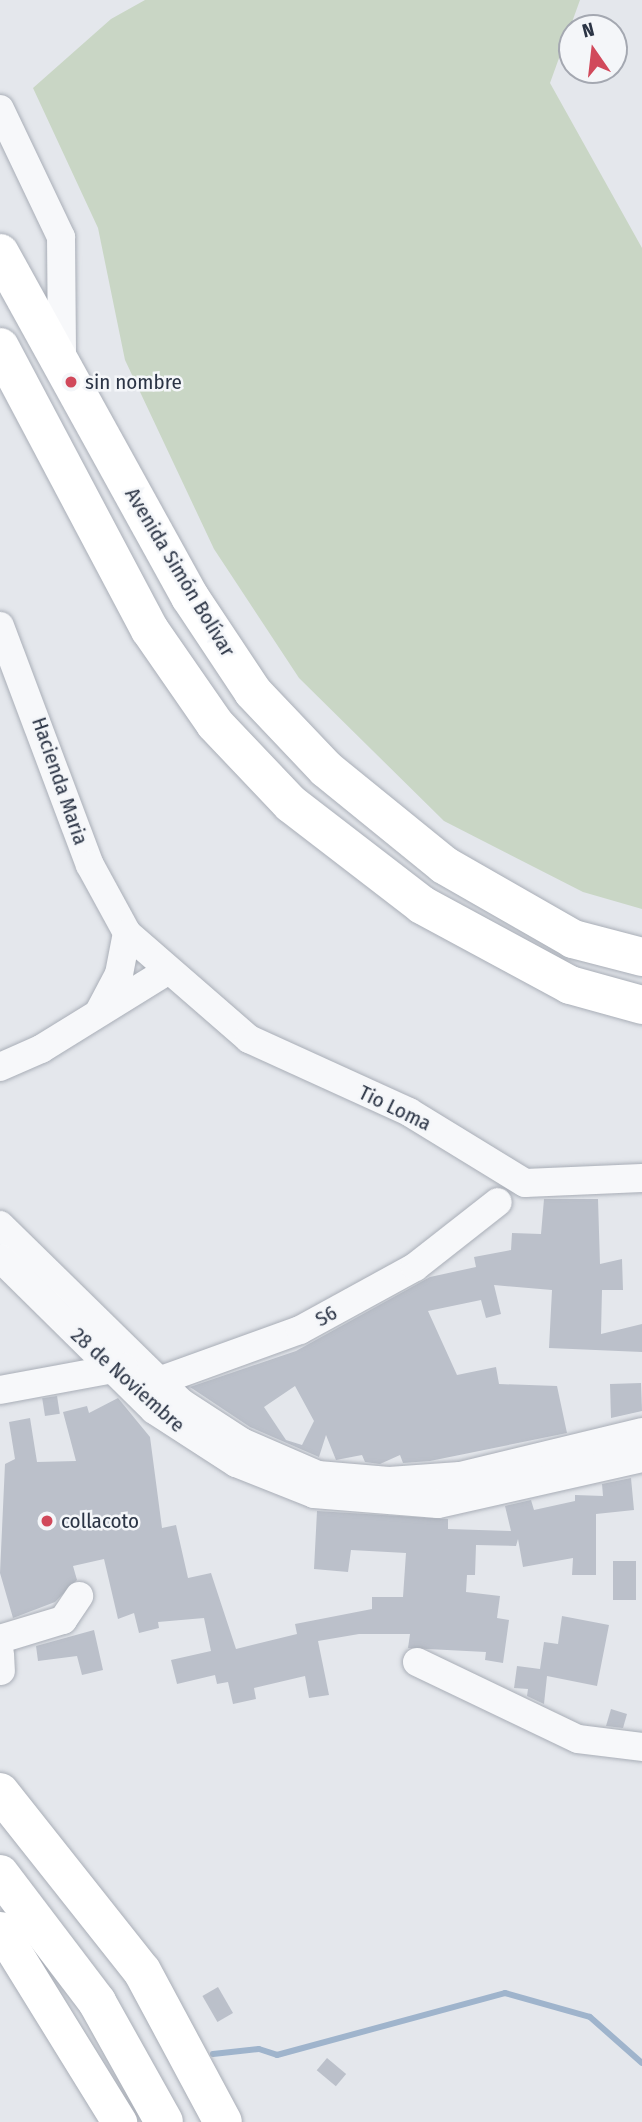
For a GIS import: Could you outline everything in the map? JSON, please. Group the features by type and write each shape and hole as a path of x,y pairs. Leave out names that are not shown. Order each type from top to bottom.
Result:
{"highway":[{"name":"Avenida Simón Bolívar","path":"0,253 190,597 253,692 326,769 444,865 573,939 642,957"},
{"path":"0,347 150,629 215,724 291,804 422,905 570,985 642,1005"},
{"path":"0,1792 142,1971 217,2109"},
{"path":"0,1874 97,2002 164,2122"}],"main road":[{"path":"4,1938 119,2122"}],"street":[{"path":"0,108 61,237 62,364"},
{"name":"Hacienda Maria","path":"0,626 90,864 127,933 169,970"},
{"path":"100,1010 119,974 127,933"},
{"path":"0,1067 41,1049 100,1010 169,970"},
{"name":"Tio Loma","path":"169,970 249,1038 409,1112 499,1171 553,1184 642,1178"},
{"name":"S6","path":"0,1391 113,1370 143,1378 300,1330 415,1267 498,1202"},
{"path":"0,1225 143,1378 242,1442 318,1475 352,1480 460,1476 642,1432"},
{"name":"28 de Noviembre","path":"0,1258 113,1370"},
{"name":"28 de Noviembre","path":"143,1378 189,1436 236,1463 314,1494 356,1502 476,1499 642,1458"},
{"path":"0,1639 63,1620 79,1596"},
{"path":"417,1662 458,1676 578,1739 642,1747"},
{"path":"217,2109 231,2104 240,2122"}],"green space":[{"path":"145,0 580,0 575,14 558,14 558,61 550,83 642,248 642,909 583,892 444,821 299,678 214,549 125,360 98,228 33,88 111,19"}],"building":[{"path":"544,1199 598,1199 600,1264 622,1259 623,1290 602,1290 601,1334 642,1324 642,1352 549,1348 552,1290 494,1285 501,1314 486,1318 481,1300 428,1311 457,1375 496,1367 499,1384 557,1386 567,1433 430,1461 403,1463 400,1455 380,1464 365,1462 362,1455 336,1460 326,1435 319,1457 250,1427 190,1387 296,1351 430,1277 476,1267 474,1257 511,1250 512,1233 541,1234","holes":["295,1386 314,1421 302,1445 286,1440 264,1407"]},
{"path":"641,1383 642,1411 611,1418 610,1384"},
{"path":"57,1396 60,1414 45,1416 42,1398"},
{"path":"118,1398 150,1437 162,1528 176,1525 188,1578 211,1573 236,1649 297,1634 295,1624 372,1609 372,1597 403,1597 406,1553 351,1550 348,1572 314,1569 317,1511 448,1519 448,1529 511,1531 505,1506 531,1500 534,1510 575,1501 575,1495 603,1496 602,1484 631,1478 634,1510 596,1514 596,1575 572,1575 573,1558 523,1567 518,1539 516,1546 476,1545 475,1575 467,1575 466,1592 500,1596 497,1618 509,1620 503,1663 485,1660 486,1652 408,1648 410,1634 359,1634 318,1641 329,1695 309,1698 305,1676 254,1688 256,1699 233,1704 228,1682 217,1684 215,1675 177,1684 171,1660 211,1651 204,1618 158,1622 159,1628 139,1633 134,1613 118,1619 104,1559 73,1566 77,1580 55,1602 13,1618 0,1573 5,1464 15,1459 9,1422 30,1418 37,1462 76,1461 63,1412 87,1406 89,1413"},
{"path":"613,1561 636,1561 636,1600 613,1600"},
{"path":"562,1616 609,1625 597,1686 547,1676 544,1704 527,1696 528,1689 514,1688 517,1666 540,1669 544,1642 558,1644"},
{"path":"94,1630 103,1670 82,1675 77,1656 38,1661 36,1646"},
{"path":"611,1709 627,1714 623,1728 606,1726"},
{"path":"218,1987 233,2013 217,2022 202,1996"},
{"path":"327,2058 346,2074 336,2086 317,2070"}],"waterway":[{"path":"213,2054 259,2049 277,2055 505,1993 590,2017 642,2063"}],"place":[{"name":"sin nombre","path":"71,382"},
{"name":"collacoto","path":"47,1521"}]}
